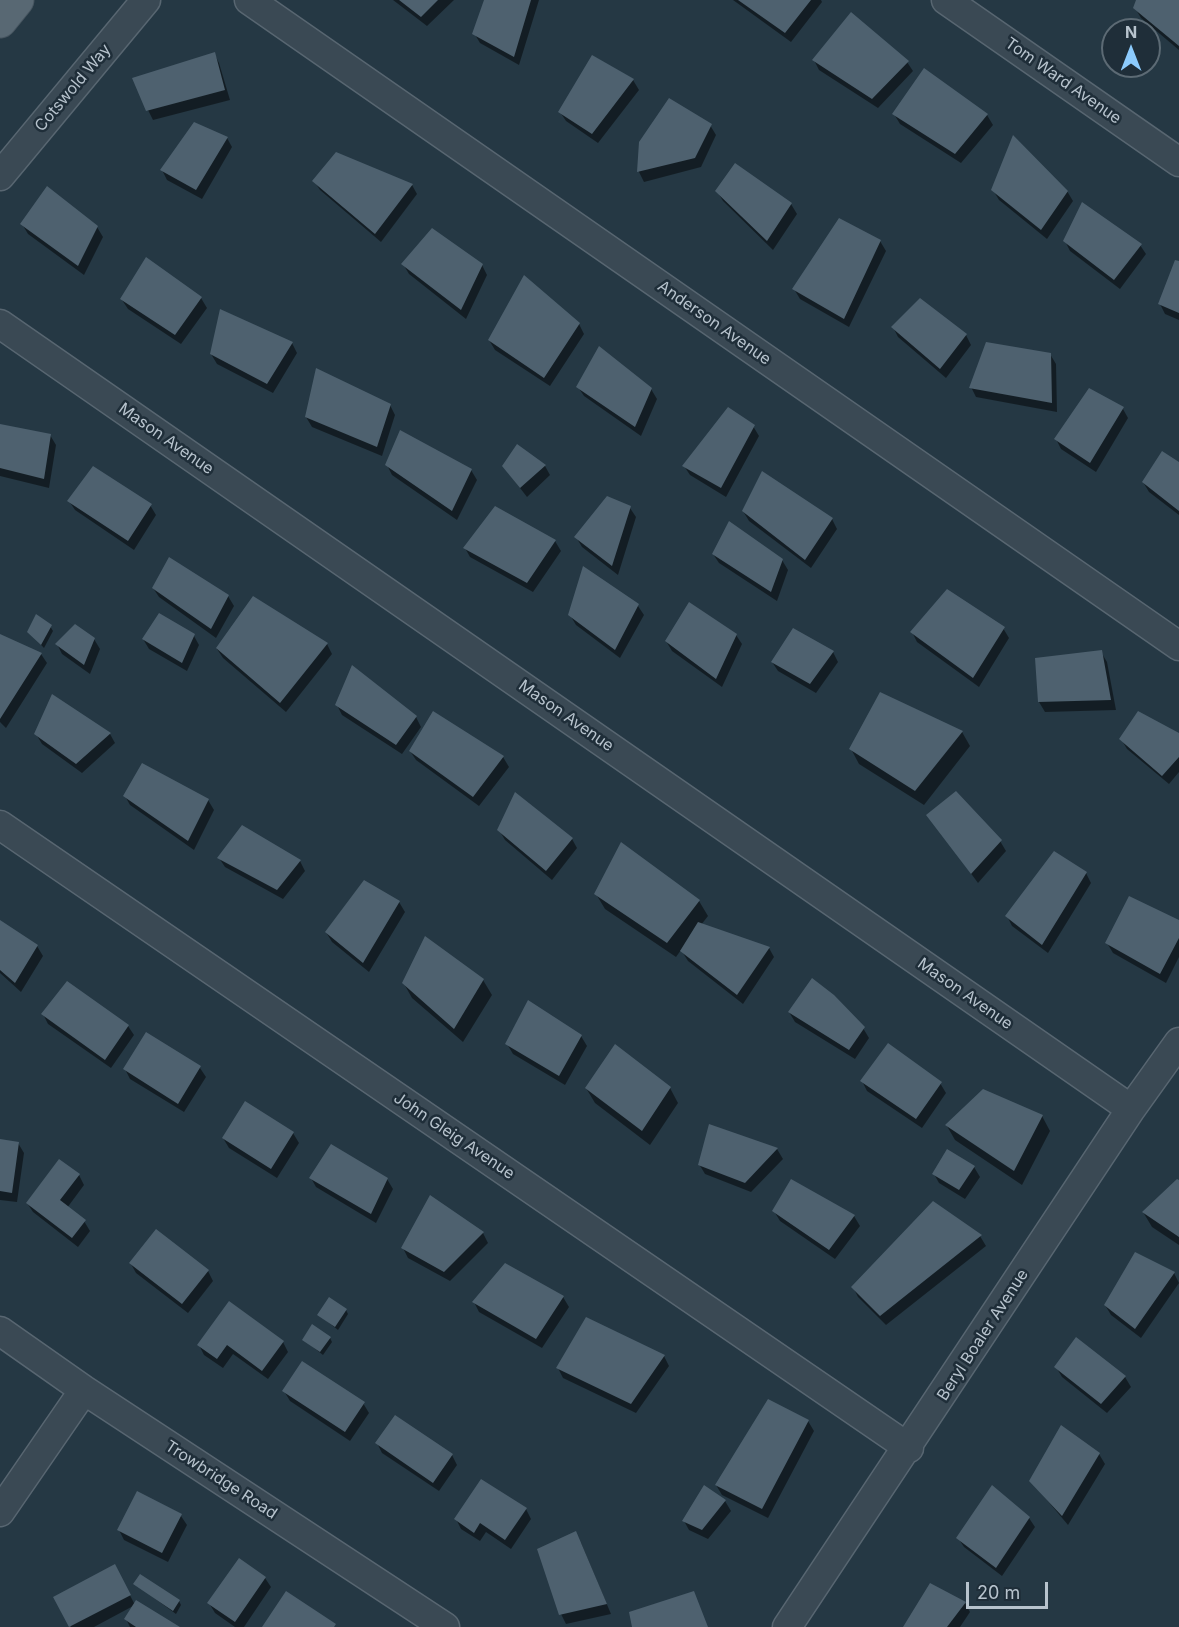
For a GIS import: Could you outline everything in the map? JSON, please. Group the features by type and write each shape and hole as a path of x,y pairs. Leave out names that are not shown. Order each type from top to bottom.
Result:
{"main road":[{"path":"0,21 17,0"}],"street":[{"name":"Cotswold Way","path":"0,176 146,0"},
{"name":"Anderson Avenue","path":"249,0 1179,646"},
{"name":"Tom Ward Avenue","path":"946,0 1179,162"},
{"name":"Mason Avenue","path":"0,324 1131,1109"},
{"name":"John Gleig Avenue","path":"0,825 909,1448"},
{"name":"Beryl Boaler Avenue","path":"787,1627 909,1448 1131,1109 1179,1042"},
{"name":"Trowbridge Road","path":"0,1331 84,1390 445,1627"},
{"path":"0,1512 84,1390"}],"building":[{"path":"399,0 438,0 421,17"},
{"path":"484,0 531,0 514,57 472,34"},
{"path":"738,0 811,0 785,33"},
{"path":"1136,0 1179,0 1179,46 1161,31 1161,18 1145,18 1133,8"},
{"path":"851,12 909,61 872,99 812,60"},
{"path":"215,52 225,90 146,111 132,78"},
{"path":"592,55 634,79 592,134 558,112"},
{"path":"924,68 988,114 955,154 892,114"},
{"path":"669,98 712,124 695,158 637,172 639,142"},
{"path":"194,122 228,137 196,190 160,170"},
{"path":"1013,135 1068,191 1041,230 991,190"},
{"path":"336,152 413,184 375,234 312,181"},
{"path":"735,163 792,203 767,241 715,191"},
{"path":"47,186 98,226 78,266 20,224"},
{"path":"1082,202 1142,244 1114,280 1063,241"},
{"path":"839,218 881,240 844,319 792,289"},
{"path":"432,228 483,264 461,310 401,264"},
{"path":"146,257 202,297 175,335 120,299"},
{"path":"1175,260 1179,261 1179,313 1158,304"},
{"path":"524,275 580,323 544,378 488,340"},
{"path":"920,298 967,334 940,369 891,327"},
{"path":"220,309 293,342 267,384 210,354"},
{"path":"986,342 1051,353 1052,403 969,388"},
{"path":"599,346 652,388 635,427 576,387"},
{"path":"316,368 391,404 377,447 305,417"},
{"path":"1089,388 1124,407 1090,463 1054,439"},
{"path":"728,407 755,425 721,488 682,466"},
{"path":"0,424 51,434 44,479 0,468"},
{"path":"400,430 472,469 452,511 385,465"},
{"path":"517,444 546,465 520,488 502,466"},
{"path":"1162,451 1179,462 1179,511 1142,482"},
{"path":"93,466 152,504 128,541 67,501"},
{"path":"762,471 833,518 805,560 742,511"},
{"path":"607,496 631,506 612,566 574,537"},
{"path":"495,506 556,540 527,583 463,548"},
{"path":"729,521 783,559 771,592 712,554"},
{"path":"169,557 229,595 211,629 152,588"},
{"path":"583,566 639,604 615,650 568,615"},
{"path":"947,589 1005,627 973,678 910,632"},
{"path":"253,596 328,643 280,703 216,648"},
{"path":"689,602 737,634 716,679 665,641"},
{"path":"159,613 195,634 182,663 142,639"},
{"path":"36,614 52,625 41,645 27,632"},
{"path":"75,624 95,638 84,665 55,644"},
{"path":"793,628 834,651 810,684 771,662"},
{"path":"0,634 42,653 0,719"},
{"path":"1102,650 1111,700 1038,702 1035,658"},
{"path":"352,665 417,716 396,745 335,705"},
{"path":"880,692 963,731 915,791 849,749"},
{"path":"52,694 111,733 76,764 34,734"},
{"path":"433,711 504,756 473,797 409,751"},
{"path":"1138,711 1179,733 1179,757 1162,776 1119,739"},
{"path":"142,763 209,799 188,841 123,796"},
{"path":"956,791 1002,840 971,874 926,815"},
{"path":"515,792 573,838 546,871 497,830"},
{"path":"242,825 301,860 277,890 217,858"},
{"path":"621,842 700,900 667,943 594,894"},
{"path":"1054,851 1087,872 1042,945 1005,916"},
{"path":"364,880 400,901 363,963 325,932"},
{"path":"1129,896 1179,920 1179,938 1160,974 1105,943"},
{"path":"0,920 38,945 15,983 0,970"},
{"path":"698,922 770,947 737,995 680,951"},
{"path":"425,936 484,979 454,1029 402,983"},
{"path":"812,978 834,995 865,1027 849,1050 788,1012"},
{"path":"67,981 129,1025 105,1060 41,1014"},
{"path":"528,1000 582,1035 559,1076 505,1044"},
{"path":"146,1032 201,1066 178,1104 123,1069"},
{"path":"888,1043 942,1082 916,1119 860,1081"},
{"path":"615,1044 671,1087 642,1131 585,1088"},
{"path":"983,1089 1043,1115 1014,1171 945,1125"},
{"path":"245,1101 294,1132 271,1169 222,1138"},
{"path":"709,1124 778,1148 745,1183 698,1165"},
{"path":"0,1139 19,1142 12,1193 0,1191"},
{"path":"331,1144 388,1178 371,1214 309,1178"},
{"path":"947,1149 975,1166 959,1190 932,1174"},
{"path":"59,1159 80,1174 60,1200 86,1220 72,1238 26,1203"},
{"path":"791,1179 855,1215 829,1250 772,1211"},
{"path":"1177,1179 1179,1180 1179,1237 1142,1212"},
{"path":"430,1195 484,1232 444,1272 401,1248"},
{"path":"933,1201 982,1235 880,1316 851,1287"},
{"path":"156,1229 209,1270 182,1304 129,1263"},
{"path":"1135,1252 1175,1272 1135,1329 1104,1305"},
{"path":"505,1263 564,1296 536,1339 472,1302"},
{"path":"329,1297 347,1309 335,1327 317,1315"},
{"path":"229,1301 284,1341 262,1371 227,1345 217,1359 197,1345"},
{"path":"586,1317 665,1355 631,1404 556,1368"},
{"path":"312,1324 331,1337 320,1352 302,1340"},
{"path":"1076,1337 1126,1376 1101,1404 1054,1367"},
{"path":"302,1361 365,1402 345,1432 282,1391"},
{"path":"768,1399 809,1420 762,1509 715,1485"},
{"path":"395,1415 453,1454 433,1483 375,1443"},
{"path":"1061,1425 1100,1453 1062,1516 1029,1481"},
{"path":"481,1479 527,1508 505,1540 480,1523 474,1533 454,1519"},
{"path":"704,1485 726,1500 702,1530 682,1521"},
{"path":"992,1485 1030,1517 996,1568 956,1538"},
{"path":"137,1491 182,1514 162,1553 117,1530"},
{"path":"576,1531 607,1604 559,1615 537,1549"},
{"path":"239,1558 266,1577 235,1622 207,1603"},
{"path":"115,1564 131,1595 69,1627 53,1597"},
{"path":"140,1574 180,1600 173,1611 133,1584"},
{"path":"930,1583 966,1602 947,1627 903,1627"},
{"path":"286,1591 336,1624 334,1627 262,1627"},
{"path":"694,1591 708,1627 632,1627 629,1612"},
{"path":"136,1600 180,1627 136,1627 124,1619"}]}
